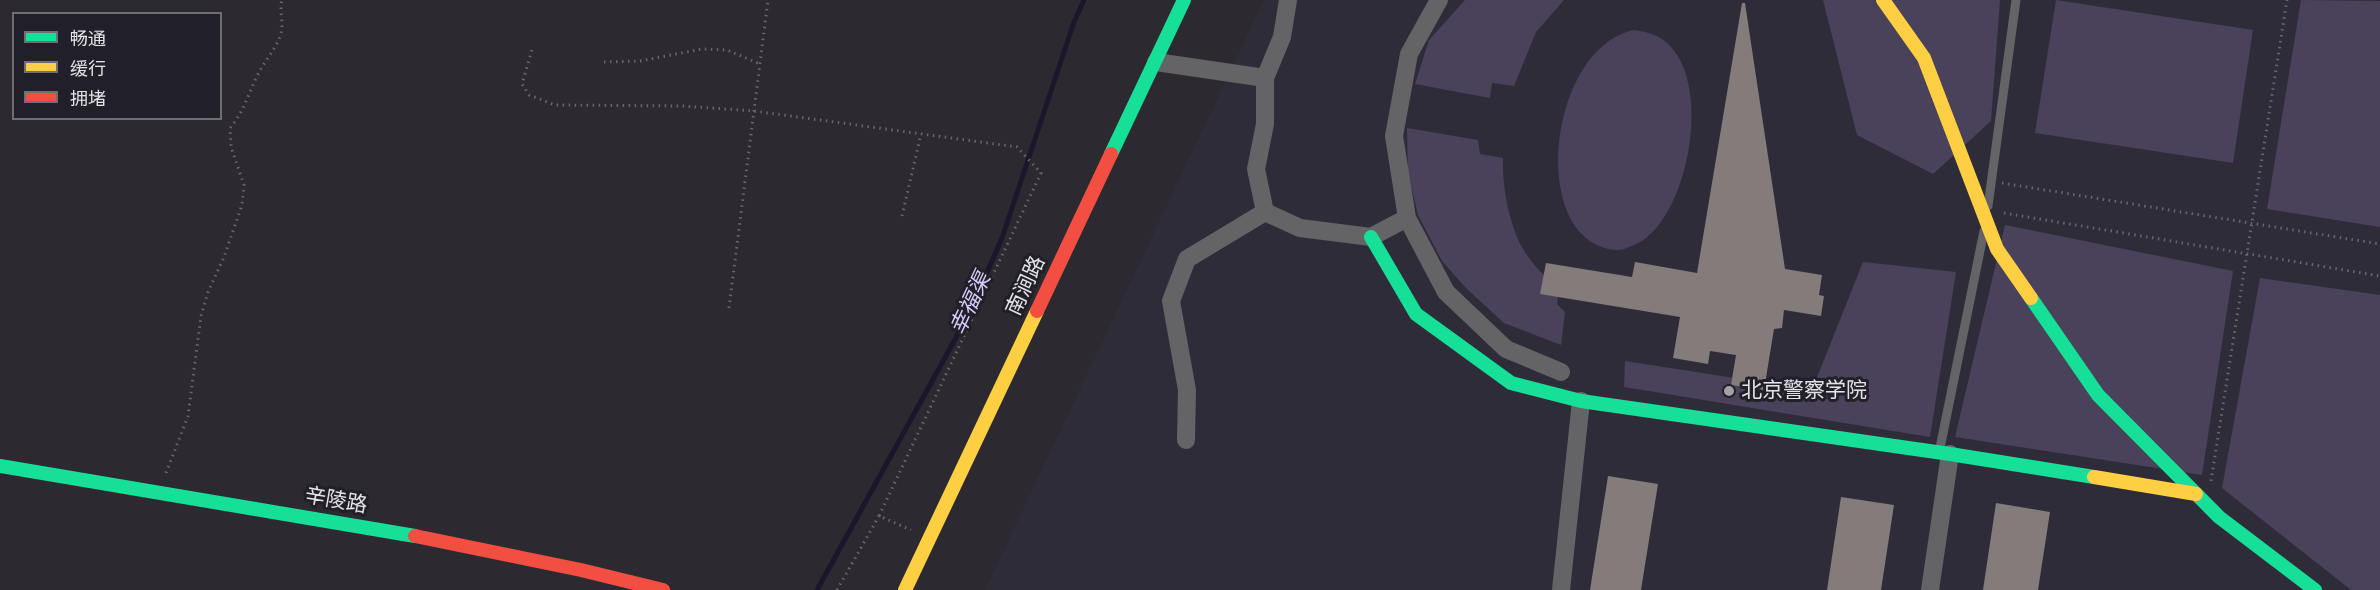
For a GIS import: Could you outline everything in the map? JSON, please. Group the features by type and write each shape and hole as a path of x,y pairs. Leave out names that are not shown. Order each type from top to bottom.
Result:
{"street":[{"name":"南涧路","path":"905,590 1184,0"},
{"path":"1265,212 1256,169 1265,124 1265,78 1282,37 1288,0"},
{"path":"1439,0 1409,54 1395,136 1407,218 1446,292 1506,349 1561,372"},
{"path":"1883,0 1924,58 1987,215 1997,249 2098,395 2219,518 2315,590"},
{"path":"1156,62 1265,78"},
{"path":"1265,212 1300,228 1371,237 1407,218"},
{"path":"1186,440 1187,390 1171,301 1187,259 1265,212"},
{"path":"1371,237 1416,314 1511,382 1581,400 2196,494"},
{"path":"1561,590 1581,400"},
{"path":"1930,590 1944,454"},
{"name":"辛陵路","path":"0,466 353,525 564,565 663,590"}],"lane":[{"path":"1944,454 1987,215 2016,0"}],"path":[{"path":"159,493 188,416 201,316 242,205 244,185 231,147 230,128 241,115 258,74 273,52 281,32 282,0"},
{"path":"729,308 768,0"},
{"path":"2207,506 2287,0"},
{"path":"604,62 640,61 702,49 727,50 760,64"},
{"path":"532,50 522,84 529,95 555,105 683,106 754,111 1017,147 1041,173 879,516 837,590"},
{"path":"902,216 921,134"},
{"path":"1991,181 2380,244"},
{"path":"1987,215 2247,253 2380,276"},
{"path":"879,516 929,538"}],"shaded area":[{"name":"北京警察学院","path":"1264,0 2380,0 2380,590 985,590"},
{"path":"1465,0 1564,0 1536,32 1514,86 1492,83 1490,98 1415,84 1429,40"},
{"path":"1823,0 2000,0 1991,121 1933,174 1857,135"},
{"path":"2056,0 2253,30 2233,163 2035,133"},
{"path":"2301,0 2380,1 2380,227 2267,209"},
{"path":"1634,30 1659,37 1667,43 1681,61 1689,86 1692,115 1683,175 1672,202 1659,225 1642,241 1617,250 1588,240 1569,216 1560,182 1559,144 1567,106 1582,71 1605,44"},
{"path":"1407,128 1478,140 1480,154 1503,158 1508,210 1522,248 1539,270 1559,289 1557,304 1565,312 1561,345 1504,323 1466,288 1442,261 1418,215 1408,172"},
{"path":"2005,225 2233,271 2202,475 1955,437"},
{"path":"1863,262 1956,272 1930,437 1624,387 1625,361 1812,390"},
{"path":"2260,278 2380,295 2380,590 2351,590 2222,488"}],"building":[{"path":"1742,3 1745,3 1785,269 1822,275 1819,295 1824,296 1821,316 1784,310 1782,328 1774,329 1764,390 1731,385 1736,355 1710,351 1708,364 1673,358 1680,317 1540,294 1546,263 1632,277 1635,262 1697,273"},
{"path":"1608,476 1658,484 1641,590 1590,590"},
{"path":"1841,497 1894,505 1881,590 1827,590"},
{"path":"1996,503 2050,512 2038,590 1983,590"}],"waterway":[{"name":"幸福渠","path":"817,590 969,314 1002,238 1074,22 1084,0"}],"traffic: fast":[{"path":"1111,154 1184,0"},
{"path":"1371,237 1416,314 1511,383 1581,401 2094,477"},
{"path":"2031,298 2098,395 2219,517 2315,590"},
{"path":"0,466 415,536"}],"traffic: slow":[{"path":"1883,0 1924,58 1997,249 2031,298"},
{"path":"905,590 1037,311"},
{"path":"2094,477 2196,494"}],"traffic: jam":[{"path":"1037,311 1111,154"},
{"path":"415,536 581,570 663,590"}],"place":[{"name":"北京警察学院","path":"1729,391"}]}
